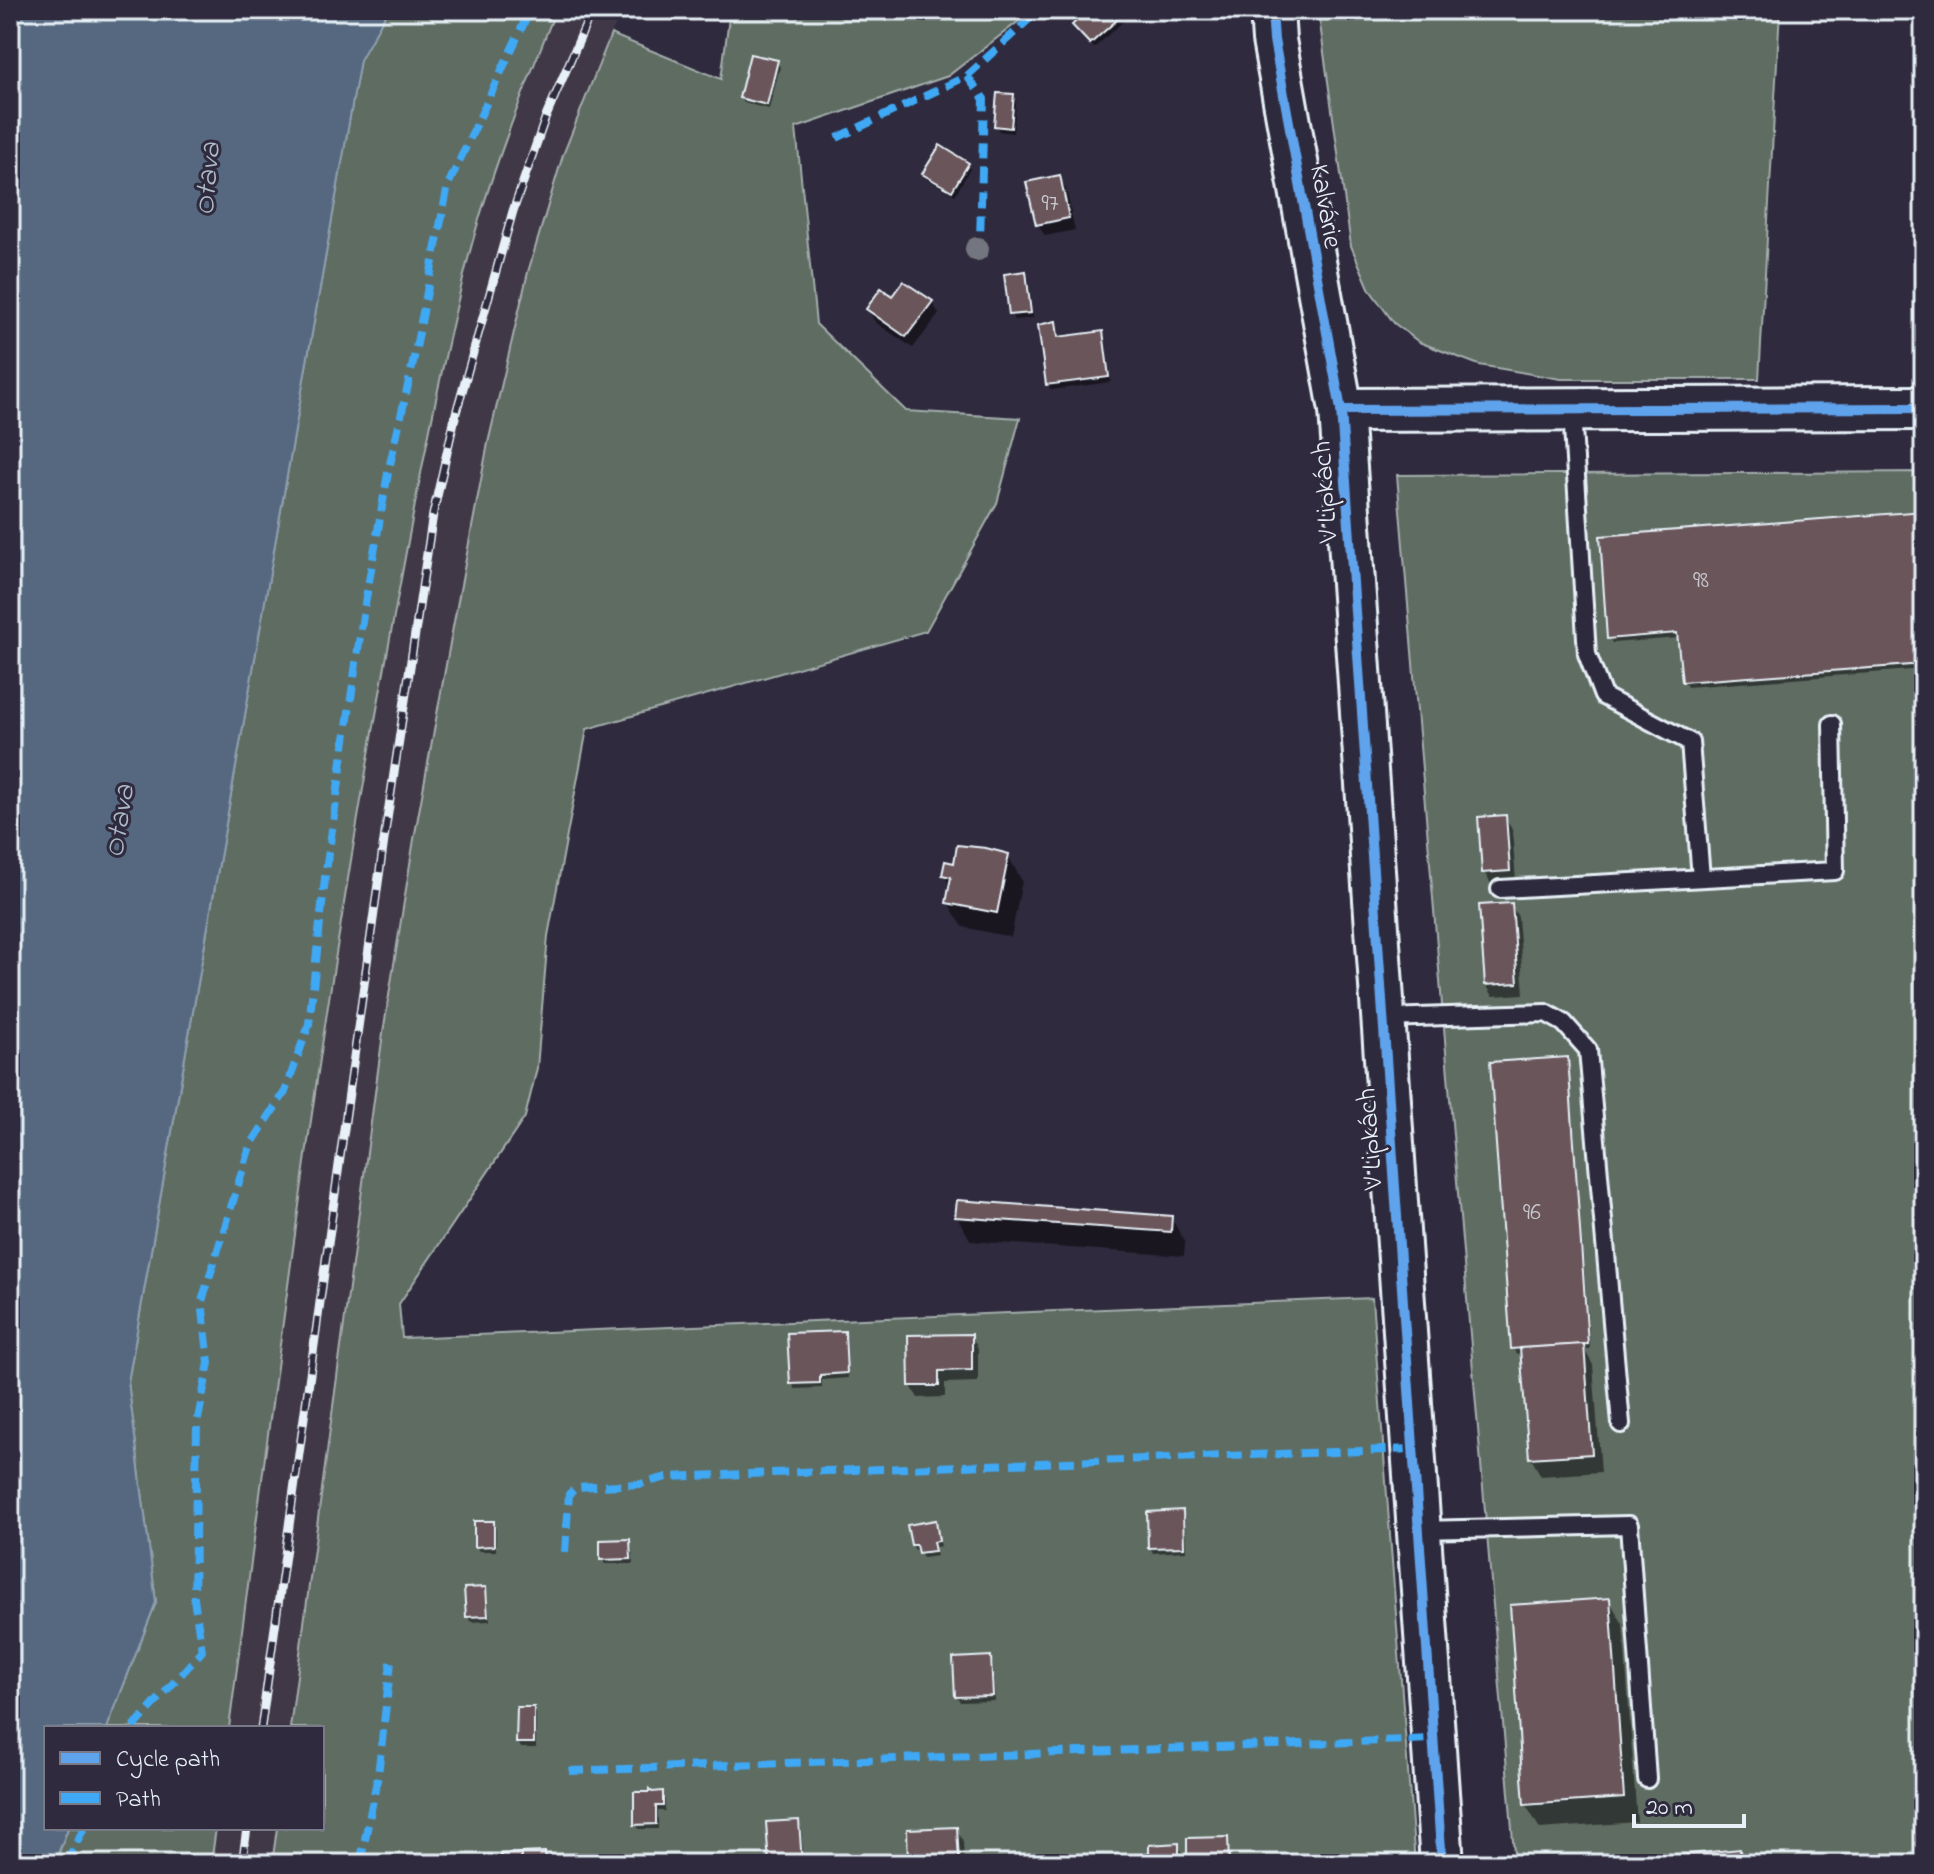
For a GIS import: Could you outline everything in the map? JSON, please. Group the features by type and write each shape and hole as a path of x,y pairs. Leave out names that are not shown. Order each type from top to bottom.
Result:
{"street":[{"name":"Kalvárie","path":"1272,10 1274,40 1341,410"},
{"path":"1341,410 1924,408"},
{"name":"V Lipkách","path":"1341,410 1442,1864"}],"lane":[{"path":"1572,409 1587,654 1603,696 1690,742 1701,878"},
{"path":"1500,889 1835,871 1832,724"},
{"path":"1383,1018 1546,1013 1564,1023 1588,1050 1621,1424"},
{"path":"1419,1530 1629,1525 1647,1779"}],"shaded area":[{"path":"556,10 624,10 611,34 563,155 488,443 414,839 383,1033 290,1726 229,1726 323,1024 355,828 429,431 469,256 506,135"},
{"path":"216,1830 277,1830 272,1864 211,1864"}],"green space":[{"path":"388,10 556,10 508,133 477,227 443,364 411,523 359,812 318,1073 229,1726 108,1726 156,1602 128,1382 360,59"},
{"path":"730,10 1033,10 948,76 796,128 816,324 906,411 1020,418 997,503 926,631 587,729 548,936 537,1068 525,1117 399,1304 402,1338 1372,1298 1415,1864 272,1864 277,1830 324,1830 324,1726 290,1726 383,1033 414,839 488,443 528,272 563,155 611,34 721,79"},
{"path":"1318,10 1780,10 1759,379 1561,379 1479,365 1419,342 1394,323 1370,290 1351,246"},
{"path":"1924,472 1924,1864 1515,1864 1397,475"},
{"path":"67,1830 216,1830 211,1864 55,1864"}],"water":[{"name":"Otava","path":"10,10 388,10 360,60 128,1382 156,1602 108,1726 44,1726 44,1830 67,1830 54,1864 10,1864"}],"building":[{"path":"1088,10 1126,12 1090,44 1072,25"},
{"path":"750,54 778,60 767,105 739,98"},
{"path":"997,93 1014,94 1011,128 994,126"},
{"path":"940,145 969,163 952,191 922,174"},
{"path":"1060,175 1069,218 1036,225 1026,182"},
{"path":"1026,271 1031,313 1009,315 1004,274"},
{"path":"903,281 933,301 906,337 866,309 881,288 892,296"},
{"path":"1056,321 1058,337 1103,331 1109,377 1046,385 1038,325"},
{"path":"1924,511 1924,664 1682,682 1677,633 1607,639 1600,536"},
{"path":"1506,815 1510,871 1482,873 1478,817"},
{"path":"957,845 1009,854 997,913 946,903 951,877 942,875 945,861 954,863"},
{"path":"1512,903 1518,983 1485,985 1479,905"},
{"path":"1568,1057 1588,1344 1511,1349 1490,1062"},
{"path":"957,1200 1172,1216 1171,1232 955,1217"},
{"path":"845,1331 847,1373 820,1375 820,1383 790,1384 787,1333"},
{"path":"972,1334 972,1370 939,1371 939,1386 909,1386 908,1335"},
{"path":"1584,1344 1592,1454 1529,1458 1520,1348"},
{"path":"1183,1510 1184,1547 1148,1548 1147,1512"},
{"path":"936,1520 939,1541 933,1542 935,1551 918,1553 916,1545 911,1545 907,1525"},
{"path":"474,1521 494,1521 494,1546 474,1547"},
{"path":"630,1539 631,1559 600,1560 600,1540"},
{"path":"486,1587 488,1616 466,1617 464,1588"},
{"path":"1610,1598 1624,1798 1524,1805 1510,1605"},
{"path":"991,1656 993,1696 955,1697 953,1658"},
{"path":"517,1707 534,1707 534,1743 516,1743"},
{"path":"649,1789 652,1792 663,1791 663,1806 656,1806 656,1824 634,1825 634,1792 649,1792"},
{"path":"799,1820 802,1864 769,1864 766,1822"},
{"path":"957,1827 959,1861 908,1863 907,1829"},
{"path":"1228,1837 1229,1864 1187,1864 1187,1838"},
{"path":"1179,1843 1179,1861 1149,1862 1149,1845"},
{"path":"1740,1849 1741,1864 1629,1864 1629,1860"},
{"path":"545,1852 546,1864 521,1864 521,1853"},
{"path":"521,1853 521,1864 501,1864 501,1854"}],"railway":[{"path":"261,1726 385,833 433,514 456,413 513,211 545,119 592,10"},
{"path":"242,1864 247,1830"}],"marked path":[{"path":"135,1726 202,1651 194,1599 197,1424 209,1363 202,1301 250,1146 285,1092 309,1024 325,878 363,615 388,473 448,185 530,10"},
{"path":"837,138 967,76 1039,10"},
{"path":"967,76 984,99 980,240"},
{"path":"565,1552 569,1494 577,1487 641,1484 667,1477 1413,1449"},
{"path":"360,1864 378,1775 391,1662"},
{"path":"569,1771 1434,1739"},
{"path":"66,1864 83,1830"}],"cycle path":[{"path":"1272,10 1274,40 1341,410 1442,1864"},
{"path":"1341,410 1924,408"}]}
